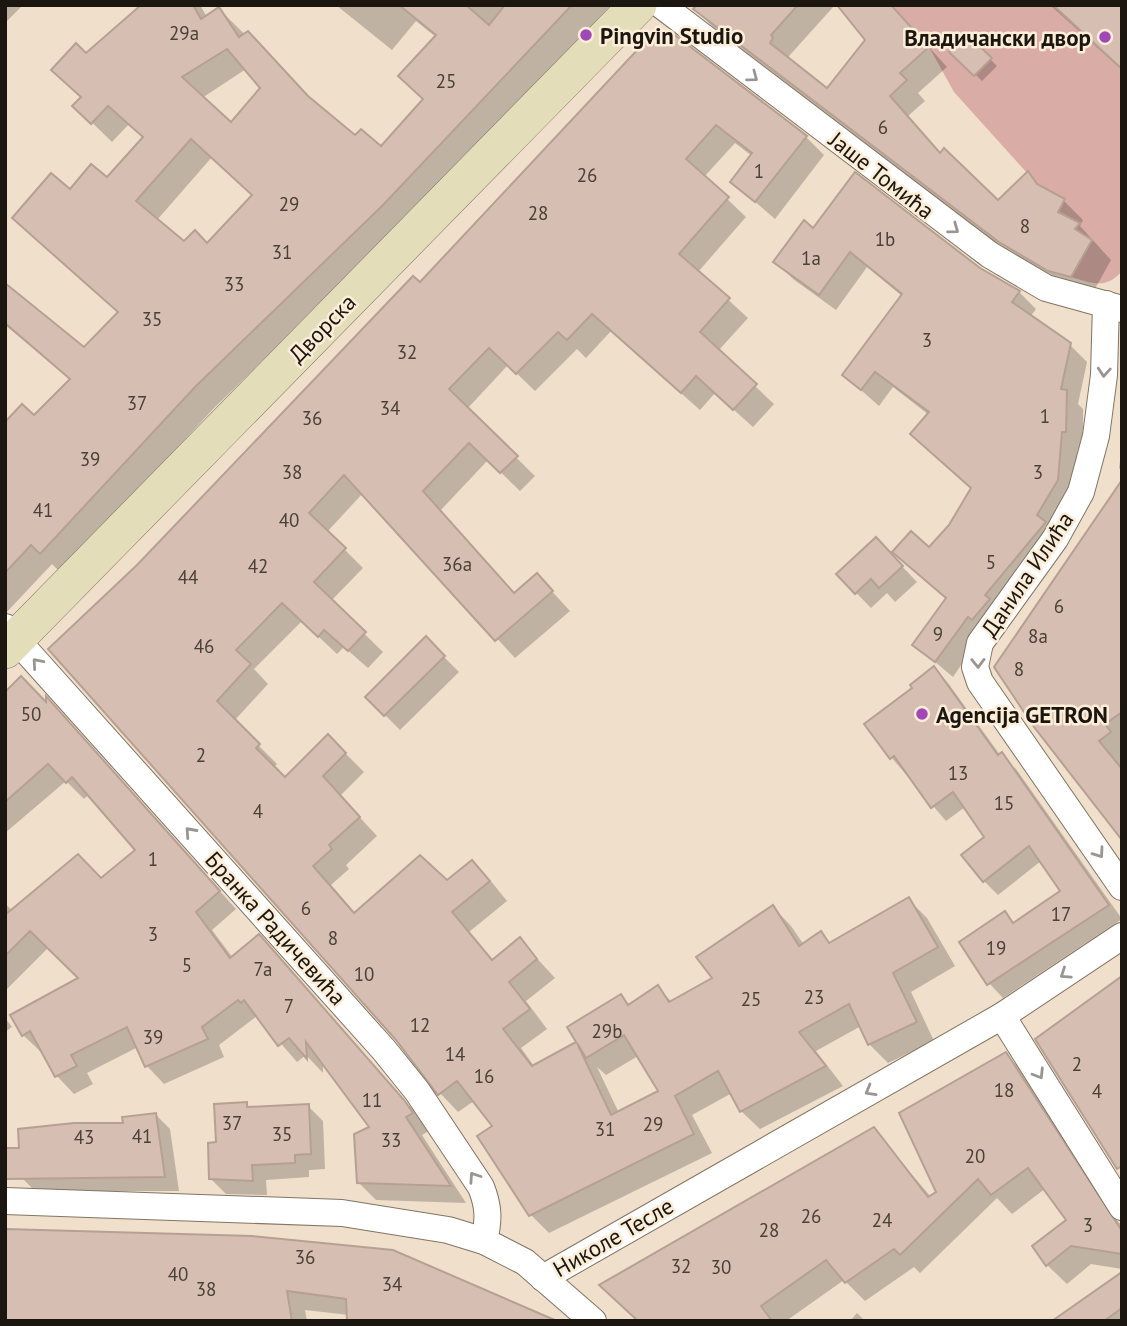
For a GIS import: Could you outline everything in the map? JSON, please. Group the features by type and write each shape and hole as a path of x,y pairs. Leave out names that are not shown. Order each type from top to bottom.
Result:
{"main road":[{"name":"Дворска","path":"9,639 638,7"}],"street":[{"name":"Јаше Томића","path":"638,7 990,255 1046,288 1066,296 1114,306"},
{"name":"Данила Илића","path":"1114,306 1096,436 1081,492 1055,539 980,643 975,667 980,682 1122,887"},
{"name":"Бранка Радичевића","path":"9,639 258,906 417,1091 481,1187 488,1205 489,1220 484,1241"},
{"name":"Николе Тесле","path":"5,1201 342,1213 448,1230 484,1241 525,1262 543,1278 1002,1016 1122,936"},
{"path":"1002,1016 1122,1207"},
{"path":"543,1278 593,1321"}],"shaded area":[{"path":"891,5 1122,5 1122,271 1116,277 1098,283 1071,277 1092,239 1075,229 1079,223 1058,212 1064,199 1037,184 954,92 929,47"}],"building":[{"path":"141,5 193,5 201,19 219,7 239,37 248,31 308,96 355,135 361,129 381,146 423,99 398,76 436,35 399,5 466,5 489,25 505,5 572,5 383,205 195,387 40,554 31,545 5,573 5,422 22,404 34,415 70,379 5,323 5,283 84,347 118,312 12,218 51,173 70,189 91,164 107,177 143,137 108,106 91,124 72,106 81,97 51,70 76,43 86,53","holes":["227,49 260,88 231,122 182,77","191,139 252,195 207,243 195,230 184,241 136,201"]},
{"path":"697,5 798,5 771,35 773,38 770,43 827,88 865,40 837,5 891,5 929,47 900,73 907,80 890,96 940,153 944,148 998,200 1028,171 1037,184 1065,199 1058,212 1080,223 1075,229 1092,240 1071,277 1048,271 999,242 693,9"},
{"name":"Владичански двор","path":"1053,5 1122,5 1122,69"},
{"path":"654,32 664,40 671,32 807,136 755,202 730,182 752,153 716,125 686,159 729,197 679,254 730,298 700,332 757,384 733,410 696,376 681,393 592,314 567,340 558,332 516,374 489,348 449,389 518,456 500,473 469,443 423,491 514,593 537,573 553,591 495,641 344,475 309,513 346,548 314,582 366,632 348,651 324,630 318,637 282,603 236,650 251,664 217,701 260,744 256,748 285,777 328,734 346,753 323,776 360,817 329,845 332,849 313,866 354,913 420,855 447,880 472,860 490,881 452,912 492,960 520,937 537,959 509,982 530,1009 503,1029 532,1066 576,1042 567,1027 621,994 628,1005 658,985 669,1002 712,978 696,957 773,905 799,946 821,931 829,943 909,897 938,947 893,973 917,1022 868,1045 849,1004 799,1032 826,1066 740,1112 718,1071 675,1096 694,1134 529,1216 477,1136 492,1126 457,1081 438,1095 396,1040 48,649 137,565 413,276 420,282","holes":["624,1035 658,1091 611,1115 577,1043 586,1058"]},
{"path":"967,34 992,58 974,76 949,52"},
{"path":"855,172 980,268 1020,291 1012,302 1071,343 1061,389 1067,390 1066,432 1062,432 1058,480 1037,515 1046,522 985,595 990,599 972,620 968,617 935,662 912,645 946,598 892,552 911,531 929,547 949,525 971,488 910,434 929,412 875,372 861,390 842,375 902,294 850,252 819,295 773,262 804,220 813,228"},
{"path":"1122,480 1122,712 1105,724 1111,732 1099,741 1122,769 1122,840 1034,727 994,667"},
{"path":"876,537 903,566 879,588 871,579 855,594 836,574"},
{"path":"426,636 445,656 384,716 365,697"},
{"path":"934,666 998,755 1002,752 1109,905 987,985 959,942 1005,911 1013,923 1060,891 1029,846 983,882 961,855 984,837 953,792 931,808 894,756 890,759 864,724 912,688 910,685"},
{"path":"21,676 46,702 46,696 220,891 196,912 230,958 259,934 404,1100 413,1113 406,1117 451,1186 357,1183 354,1134 369,1127 306,1042 307,1059 289,1038 278,1046 244,1000 241,1003 238,1000 202,1027 208,1039 145,1067 127,1027 71,1055 77,1066 55,1077 30,1031 22,1036 10,1015 78,978 30,931 5,956 5,915 78,854 101,878 135,850 72,777 66,783 48,764 5,802 5,692"},
{"path":"1122,976 1122,1166 1117,1169 1035,1039"},
{"path":"1006,1052 1122,1231 1122,1254 1071,1246 1046,1266 1032,1246 1066,1220 1028,1168 991,1195 978,1179 900,1255 894,1249 845,1283 826,1260 761,1306 772,1321 638,1321 599,1285 874,1127 928,1197 936,1192 899,1113"},
{"path":"247,1102 247,1107 309,1104 311,1154 295,1155 295,1163 252,1165 253,1181 209,1179 208,1143 216,1142 214,1104"},
{"path":"156,1113 165,1177 5,1179 5,1148 19,1148 18,1129 74,1123 123,1123 122,1117"},
{"path":"5,1229 252,1236 393,1250 557,1321 347,1321 346,1299 287,1291 292,1321 5,1321"},
{"path":"1122,1272 1122,1308 1104,1321 1052,1321"}],"place":[{"name":"Pingvin Studio","path":"586,35"},
{"name":"Владичански двор","path":"1105,37"},
{"name":"Agencija GETRON","path":"922,714"}]}
